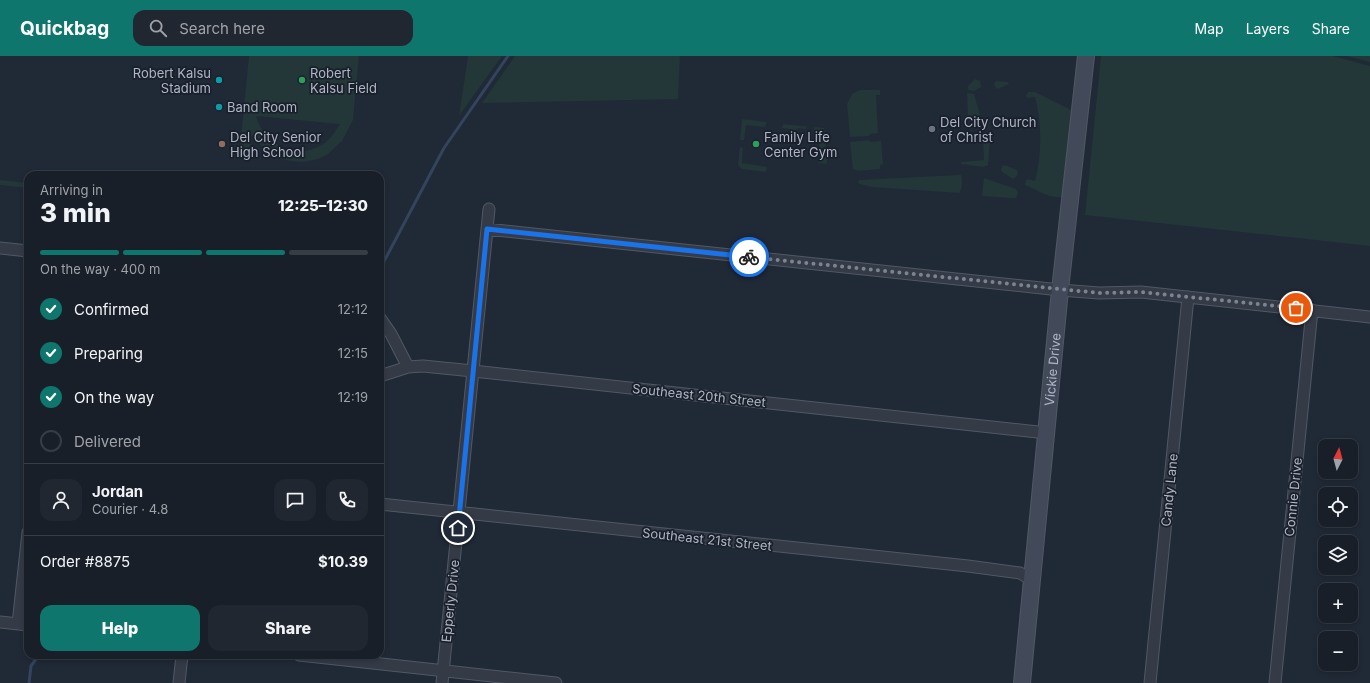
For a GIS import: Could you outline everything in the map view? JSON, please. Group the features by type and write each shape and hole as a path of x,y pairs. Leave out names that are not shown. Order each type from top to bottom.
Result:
{"street":[{"name":"Vickie Drive","path":"1022,683 1060,290 1086,56"},
{"name":"Epperly Drive","path":"442,683 489,210"},
{"path":"487,229 1060,290 1099,293 1141,292 1370,317"},
{"path":"0,248 24,251"},
{"name":"Candy Lane","path":"1150,683 1188,297"},
{"name":"Connie Drive","path":"1275,683 1312,310"},
{"path":"384,324 408,367"},
{"name":"Southeast 20th Street","path":"384,375 408,367 423,366 1047,433"},
{"name":"Southeast 21st Street","path":"384,504 968,566 1020,573 1032,580"},
{"path":"0,622 23,625 24,606"},
{"path":"179,683 182,659"},
{"path":"335,659 556,683"}],"shaded area":[{"name":"Robert Kalsu Field","path":"249,56 359,56 353,120 342,141 328,154 318,159 304,162 281,159 267,152 252,135 250,149 240,147","holes":["256,116 340,124 327,141 306,151 295,151 275,143 267,136 260,127"]},
{"path":"468,56 502,56 459,116"},
{"path":"515,56 680,56 678,99 482,103"},
{"path":"1101,56 1333,56 1370,66 1370,246 1085,215"},
{"path":"1347,56 1370,56 1370,62"},
{"path":"975,79 980,81 981,87 974,91 968,90 968,86"},
{"path":"997,81 1008,82 1009,84 998,89 994,85"},
{"path":"860,90 880,90 880,95 876,95 878,133 870,134 869,136 850,137 847,104 852,94"},
{"path":"1029,92 1035,92 1071,110 1062,197 1053,197 1025,185 1026,180 1028,179 1035,181 1040,149 1040,128 1037,107 1035,97 1027,98 1026,95"},
{"path":"967,93 974,94 981,119 968,120"},
{"path":"742,119 767,122 765,127 746,125 744,140 740,140"},
{"path":"783,124 806,127 806,129 798,128 797,130 782,128"},
{"path":"814,127 824,128 827,164 818,163 821,131 814,130"},
{"path":"987,137 990,137 988,165 983,167 961,164 961,162 984,160 983,139 987,139"},
{"path":"869,140 870,142 881,141 883,164 880,165 880,169 859,171 853,169 850,142"},
{"path":"740,147 743,148 742,163 767,167 766,172 742,169 738,165"},
{"path":"1003,165 1017,170 1017,176 1013,179 1002,172 1001,169"},
{"path":"961,175 962,182 959,193 872,187 860,184 858,182 859,180"},
{"path":"984,178 1016,189 1018,193 1016,198 982,196"},
{"path":"0,180 24,183 24,188 0,185"}],"waterway":[{"path":"384,261 444,148 508,56"},
{"path":"29,683 31,666 36,659"}],"way so far":[{"path":"749,257 1099,293 1141,292 1296,308"}],"place":[{"name":"Robert Kalsu Stadium","path":"219,80"},
{"name":"Robert Kalsu Field","path":"302,80"},
{"name":"Band Room","path":"219,107"},
{"name":"Del City Church of Christ","path":"932,129"},
{"name":"Del City Senior High School","path":"222,144"},
{"name":"Family Life Center Gym","path":"756,144"}],"route":[{"path":"458,528 487,229 749,257"}]}
